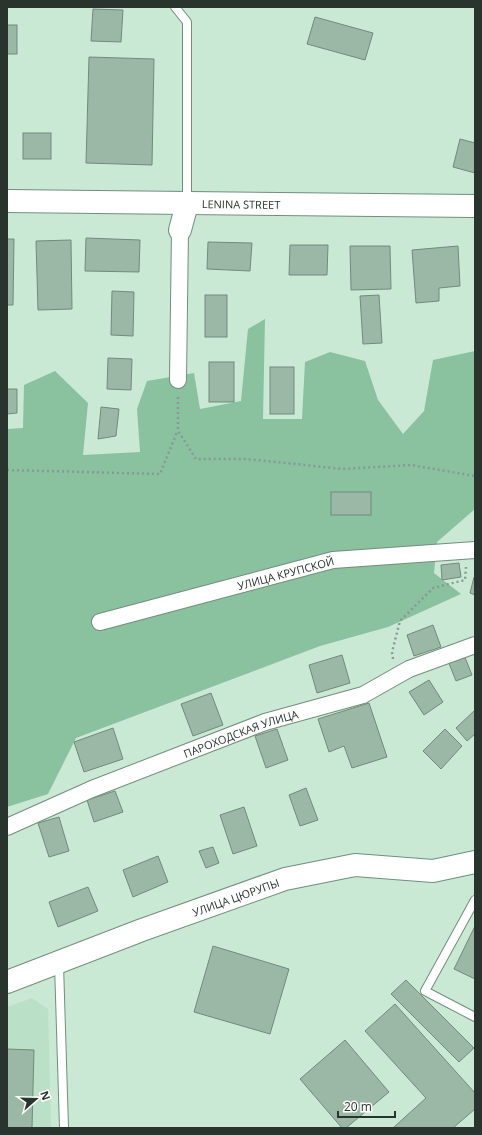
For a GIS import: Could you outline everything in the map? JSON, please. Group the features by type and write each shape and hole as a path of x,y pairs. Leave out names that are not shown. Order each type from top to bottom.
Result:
{"street":[{"name":"LENINA STREET","path":"7,201 475,206"},
{"path":"178,380 180,230 187,204"},
{"name":"УЛИЦА КРУПСКОЙ","path":"100,622 333,560 471,550"},
{"name":"ПАРОХОДСКАЯ УЛИЦА","path":"7,827 92,790 265,722 363,695 410,669 475,645"},
{"name":"УЛИЦА ЦЮРУПЫ","path":"7,982 59,961 286,879 355,865 433,871 475,862"}],"lane":[{"path":"175,7 187,22 187,204"},
{"path":"475,900 425,991 475,1017"},
{"path":"59,961 64,1128"}],"path":[{"path":"7,470 160,474 178,431 178,380"},
{"path":"178,431 196,459 247,459 343,469 411,465 475,476"},
{"path":"394,678 392,652 400,621 433,588 465,580 471,550"}],"shaded area":[{"path":"265,319 263,419 302,419 305,362 330,352 365,361 378,400 403,434 424,411 433,360 475,351 475,509 437,542 434,573 461,594 388,627 320,646 76,738 48,794 7,807 7,429 23,428 24,385 55,371 88,403 83,455 140,452 137,409 147,381 194,373 200,409 241,401 248,329"},
{"path":"32,998 48,1009 51,1128 7,1128 7,1007"}],"building":[{"path":"93,9 123,10 121,42 91,41"},
{"path":"315,17 373,33 365,60 307,44"},
{"path":"7,25 17,25 17,54 7,54"},
{"path":"89,57 154,59 152,165 86,163"},
{"path":"23,133 51,133 51,159 23,159"},
{"path":"460,139 475,143 475,173 453,167"},
{"path":"86,238 140,240 139,272 85,271"},
{"path":"7,239 14,239 13,305 7,305"},
{"path":"71,240 72,309 38,310 36,241"},
{"path":"208,242 252,243 250,271 207,269"},
{"path":"290,245 328,245 327,275 289,275"},
{"path":"350,246 390,246 391,289 351,290"},
{"path":"458,246 460,286 439,288 439,301 416,303 412,250"},
{"path":"112,291 134,292 133,336 111,335"},
{"path":"205,295 227,295 227,337 205,337"},
{"path":"379,295 382,343 363,344 360,296"},
{"path":"108,358 132,359 131,390 107,389"},
{"path":"209,362 234,362 234,402 209,402"},
{"path":"270,367 294,367 294,414 270,414"},
{"path":"7,389 17,389 17,413 7,414"},
{"path":"101,407 119,409 116,436 98,439"},
{"path":"331,492 371,492 371,515 331,515"},
{"path":"459,563 461,577 442,580 441,565"},
{"path":"475,577 475,595 470,593"},
{"path":"433,625 441,647 414,656 407,635"},
{"path":"342,655 350,683 317,693 309,665"},
{"path":"464,655 472,675 456,681 448,661"},
{"path":"429,680 443,702 424,715 409,692"},
{"path":"211,693 223,725 193,736 181,704"},
{"path":"369,703 387,757 352,768 344,746 329,752 318,719"},
{"path":"475,710 475,734 467,741 456,728"},
{"path":"113,728 123,759 84,772 74,742"},
{"path":"277,729 288,760 266,768 255,736"},
{"path":"445,729 462,746 441,769 423,751"},
{"path":"306,788 318,820 300,826 289,795"},
{"path":"115,791 123,812 94,822 87,800"},
{"path":"244,807 257,846 233,854 220,815"},
{"path":"59,817 69,851 49,857 38,823"},
{"path":"213,847 219,863 206,868 199,851"},
{"path":"158,856 168,882 133,897 123,870"},
{"path":"88,887 98,911 58,927 49,902"},
{"path":"475,926 475,979 454,969"},
{"path":"213,946 289,969 270,1034 194,1012"},
{"path":"406,980 474,1048 459,1062 391,994"},
{"path":"395,1004 475,1093 475,1109 453,1128 393,1128 426,1098 365,1031"},
{"path":"345,1040 389,1092 346,1128 342,1128 300,1079"},
{"path":"7,1049 34,1050 32,1128 7,1128"}]}
